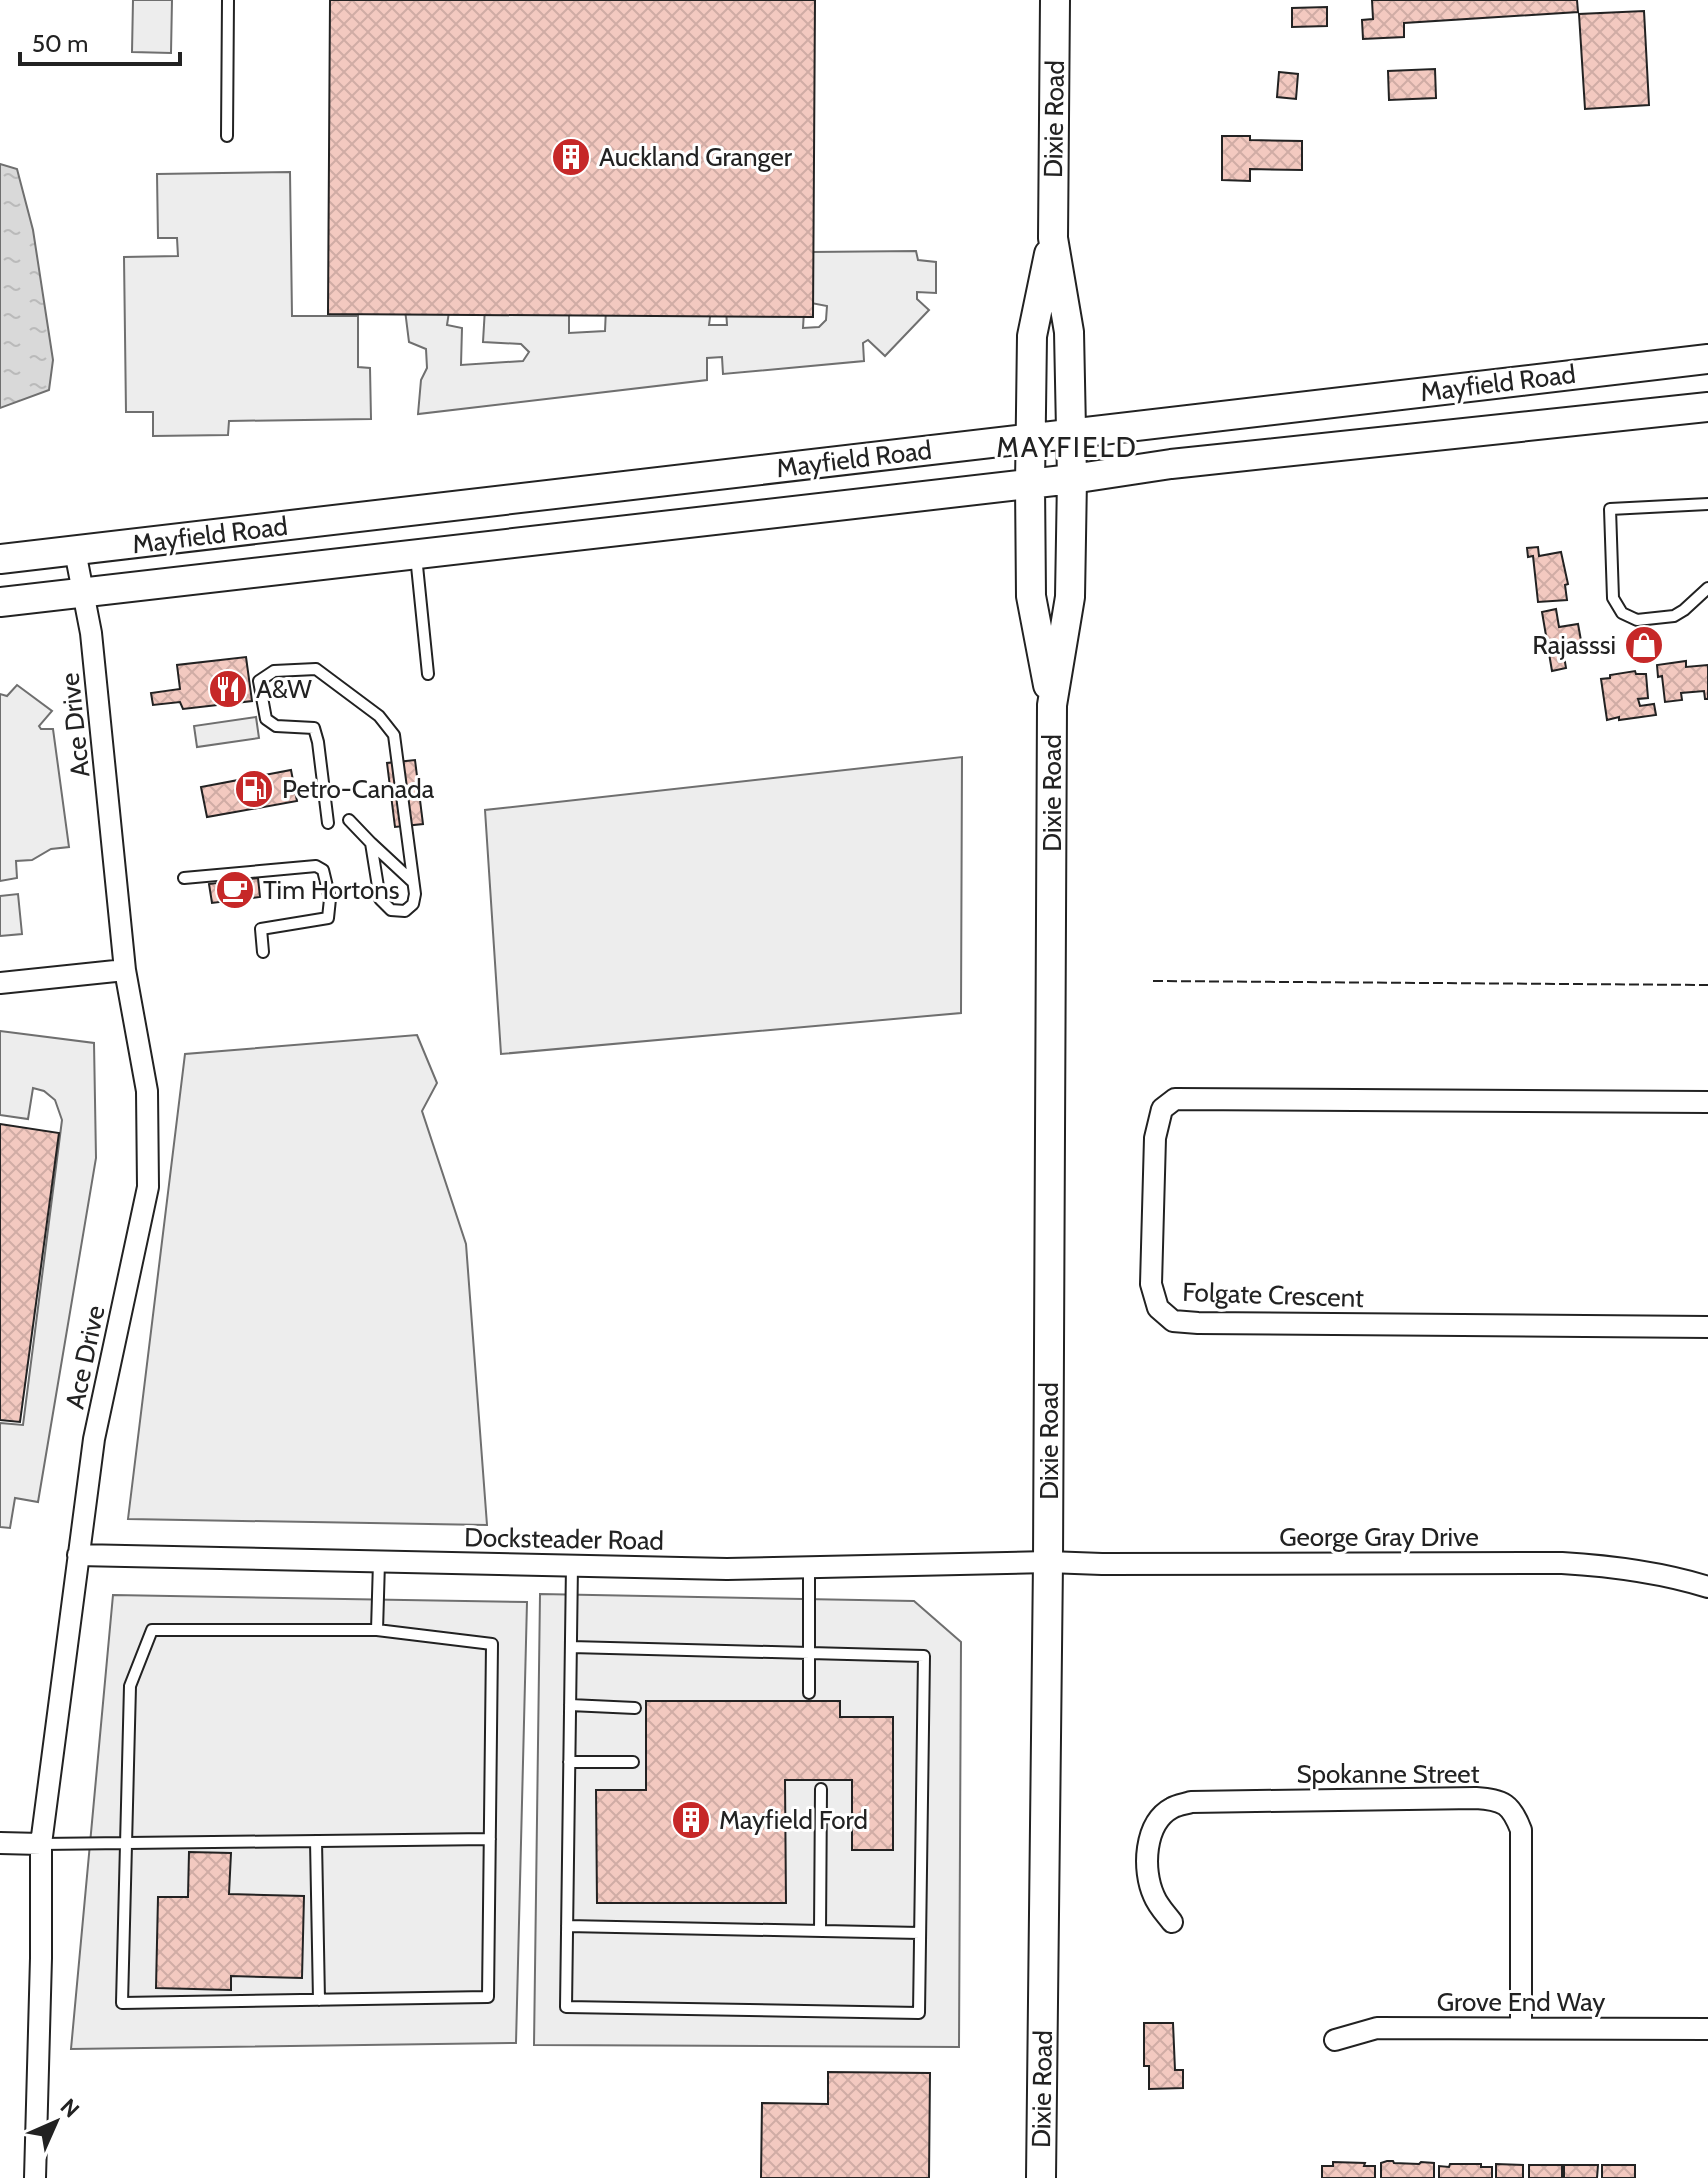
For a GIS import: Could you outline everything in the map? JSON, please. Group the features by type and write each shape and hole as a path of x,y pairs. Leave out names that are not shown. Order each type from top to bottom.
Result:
{"main road":[{"name":"Dixie Road","path":"1041,2178 1052,705 1070,597 1072,479 1069,332 1053,238 1055,0"},
{"name":"Dixie Road","path":"1052,705 1031,596 1030,484 1032,336 1053,238"},
{"name":"Mayfield Road","path":"0,559 1708,359"},
{"name":"Mayfield Road","path":"0,602 1030,484 1187,463 1708,407"}],"street":[{"name":"Ace Drive","path":"35,2178 41,1844 94,1439 148,1187 147,1091 125,970 91,633 75,551"},
{"path":"0,983 125,970"},
{"name":"Folgate Crescent","path":"1708,1102 1175,1099 1162,1109 1155,1138 1151,1284 1158,1308 1173,1321 1198,1323 1708,1327"},
{"name":"Docksteader Road","path":"78,1555 727,1569 1048,1562"},
{"name":"George Gray Drive","path":"1048,1562 1562,1563 1611,1566 1675,1577 1708,1587"},
{"name":"Spokanne Street","path":"1172,1922 1153,1894 1146,1858 1151,1833 1171,1808 1191,1802 1493,1799 1506,1804 1515,1814 1521,1830 1521,2027"},
{"path":"0,1843 41,1844"},
{"name":"Grove End Way","path":"1335,2040 1377,2028 1708,2029"}],"lane":[{"path":"227,136 228,0"},
{"path":"1708,504 1610,509 1613,598 1622,613 1637,620 1674,616 1708,588"},
{"path":"416,554 428,674"},
{"path":"328,823 314,728 276,726 266,719 259,681 274,671 316,669 379,716 394,735 415,894 413,904 405,911 391,910 380,899 371,843"},
{"path":"349,820 413,883"},
{"path":"184,878 316,866 323,870 330,899 328,918 261,929 263,952"},
{"path":"377,1630 379,1562"},
{"path":"571,1647 924,1656 919,2013 566,2007 572,1565"},
{"path":"809,1567 809,1693"},
{"path":"152,1630 377,1630 492,1644 488,1997 122,2003 130,1686 152,1630"},
{"path":"570,1705 635,1708"},
{"path":"569,1762 633,1762"},
{"path":"820,1931 821,1789"},
{"path":"41,1844 490,1839"},
{"path":"316,1841 319,2000"},
{"path":"567,1926 920,1933"}],"shaded area":[{"path":"133,0 172,0 171,53 132,52"},
{"path":"290,172 292,316 358,316 358,367 370,368 371,419 229,421 228,435 153,436 153,412 126,412 124,257 178,256 177,238 158,238 157,174"},
{"path":"916,251 918,260 936,262 936,293 917,292 917,299 929,310 885,356 868,340 863,343 864,361 723,374 722,357 707,358 707,380 418,414 421,380 427,368 426,349 409,342 405,310 449,312 447,325 462,328 461,365 523,361 529,352 521,344 483,342 485,308 569,310 569,333 605,331 606,308 711,310 709,325 727,325 726,309 804,311 803,328 819,327 826,320 827,306 811,303 811,252"},
{"path":"17,685 52,711 39,726 41,729 53,729 69,847 51,849 32,860 16,861 17,878 0,881 0,694 7,696"},
{"path":"256,717 259,738 197,747 194,726"},
{"path":"962,757 961,1013 501,1054 485,810"},
{"path":"18,894 22,934 0,936 0,896"},
{"path":"0,1031 94,1043 96,1158 38,1502 15,1498 10,1528 0,1527 0,1423 23,1425 62,1120 55,1100 44,1091 33,1088 28,1119 0,1115"},
{"path":"417,1035 437,1083 422,1111 466,1244 487,1525 128,1519 185,1054"},
{"path":"540,1594 914,1601 961,1642 959,2047 534,2045"},
{"path":"113,1595 527,1602 516,2043 71,2049"}],"water":[{"path":"0,164 17,169 33,230 53,360 49,390 0,408"}],"building":[{"name":"Auckland Granger","path":"330,0 815,0 813,317 328,314"},
{"path":"1372,0 1577,0 1578,12 1404,23 1404,37 1363,39 1362,20 1373,19"},
{"path":"1327,7 1327,26 1292,27 1292,8"},
{"path":"1644,11 1649,105 1585,109 1579,14"},
{"path":"1435,69 1436,98 1389,100 1388,71"},
{"path":"1279,72 1298,74 1296,99 1277,97"},
{"path":"1222,136 1302,141 1302,170 1250,169 1250,181 1222,180"},
{"path":"1538,547 1539,556 1561,552 1568,584 1565,585 1567,600 1538,602 1533,556 1528,557 1527,548"},
{"path":"1556,609 1559,627 1578,624 1582,646 1563,650 1566,668 1552,671 1542,612"},
{"path":"246,657 252,701 183,709 180,702 153,705 151,693 180,689 177,665"},
{"path":"1686,661 1686,667 1708,665 1708,699 1705,699 1704,691 1681,693 1682,700 1665,702 1662,676 1658,677 1657,665"},
{"path":"1635,671 1636,674 1646,674 1648,698 1638,699 1640,706 1654,704 1656,715 1607,720 1601,679"},
{"path":"415,760 423,824 395,827 387,763"},
{"path":"291,770 297,801 207,817 201,787"},
{"name":"Tim Hortons","path":"258,878 260,897 212,903 209,884"},
{"path":"0,1124 59,1133 20,1422 0,1420"},
{"name":"Mayfield Ford","path":"646,1701 840,1701 840,1717 893,1717 893,1850 852,1850 852,1780 785,1780 786,1903 597,1903 596,1790 646,1790"},
{"path":"189,1852 231,1853 229,1894 304,1896 302,1978 231,1976 231,1990 156,1988 158,1897 188,1897"},
{"path":"1144,2023 1173,2023 1175,2070 1183,2070 1183,2088 1149,2089 1149,2066 1144,2066"},
{"path":"828,2072 930,2073 929,2178 761,2178 762,2103 828,2104"},
{"path":"1333,2162 1375,2166 1375,2178 1322,2178 1322,2166 1333,2166"},
{"path":"1381,2163 1434,2163 1434,2178 1381,2178"},
{"path":"1450,2164 1492,2167 1492,2178 1439,2178 1439,2166 1449,2167"},
{"path":"1496,2164 1523,2165 1523,2178 1496,2178"},
{"path":"1529,2165 1562,2165 1562,2178 1529,2178"},
{"path":"1564,2165 1598,2165 1597,2178 1564,2178"},
{"path":"1602,2165 1635,2165 1635,2178 1602,2178"}],"fence":[{"path":"1153,981 1708,985"}],"place":[{"name":"Auckland Granger","path":"571,157"},
{"name":"Rajasssi","path":"1644,645"},
{"name":"A&W","path":"228,689"},
{"name":"Petro-Canada","path":"254,789"},
{"name":"Tim Hortons","path":"235,890"},
{"name":"Mayfield Ford","path":"691,1820"}],"district":[{"name":"MAYFIELD","path":"1067,447"}]}
